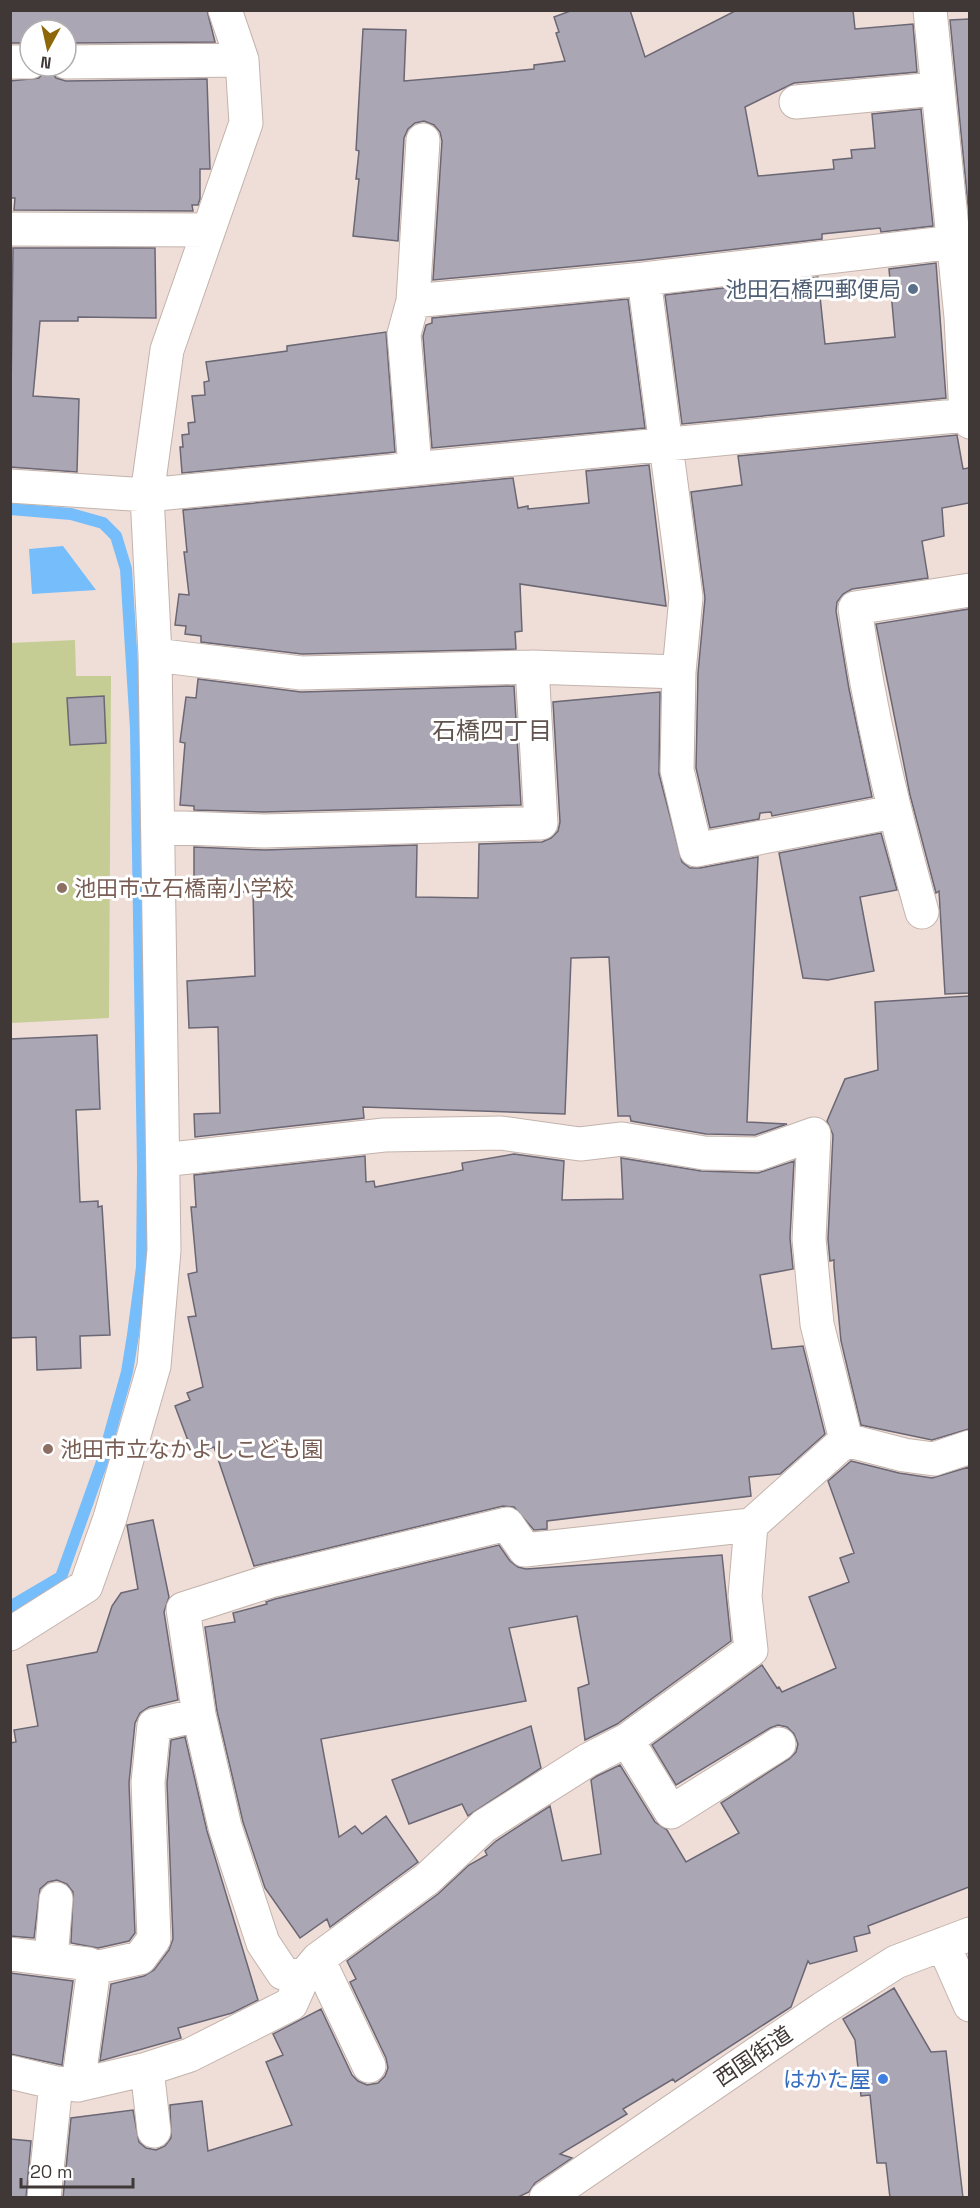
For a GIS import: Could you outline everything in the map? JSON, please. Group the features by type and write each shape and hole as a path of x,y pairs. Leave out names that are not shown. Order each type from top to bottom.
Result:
{"street":[{"path":"10,1635 86,1586 110,1518 154,1366 164,1250 155,655 147,495 167,350 246,123 242,60 225,10"},
{"path":"10,486 147,495 416,467 667,447 968,419 965,317 936,89 930,10"},
{"path":"78,62 242,60"},
{"path":"796,102 936,89"},
{"path":"416,467 404,334 413,301 423,140"},
{"path":"10,230 208,230"},
{"path":"413,301 644,279 954,242"},
{"path":"644,279 686,597 679,672 677,770 696,850 894,812"},
{"path":"922,912 894,812 865,681 855,608 969,590"},
{"path":"155,655 301,673 532,667 679,672"},
{"path":"158,827 264,831 541,823 532,667"},
{"path":"163,1160 384,1135 501,1133 580,1144 621,1139 704,1153 758,1154 814,1134 809,1239 817,1324 846,1440"},
{"path":"846,1440 904,1455 934,1459 969,1447"},
{"path":"311,1968 282,1973 263,1943 225,1827 199,1715 183,1609 270,1581 507,1524 525,1550 751,1525 846,1440"},
{"path":"10,2072 67,2084 147,2069 190,2055 291,2004 311,1968 427,1879 484,1826 588,1760 627,1740 751,1650 745,1596 751,1525"},
{"path":"94,1968 140,1958 154,1939 148,1782 154,1725 199,1715"},
{"path":"627,1740 671,1812 779,1744"},
{"path":"51,1959 56,1899"},
{"path":"956,1939 969,2005"},
{"name":"西国街道","path":"546,2198 822,2009 896,1962 956,1939"},
{"path":"10,1954 89,1964 94,1968"},
{"path":"44,2198 94,1968"},
{"path":"311,1968 369,2066"},
{"path":"147,2069 154,2131"}],"green space":[{"path":"75,640 76,676 111,676 109,1018 11,1023 10,643"}],"water":[{"path":"63,546 96,590 32,594 29,549"}],"building":[{"path":"10,10 207,10 215,42 78,43 78,18 18,18 18,43 10,43"},
{"path":"573,10 630,10 645,57 737,10 853,10 855,29 913,24 917,72 794,83 745,107 758,176 834,169 833,160 852,158 851,150 875,148 872,114 921,109 933,226 881,232 880,228 822,234 822,239 642,260 433,280 442,141 440,132 434,125 424,121 415,123 408,129 404,138 398,241 353,236 359,179 356,179 359,151 356,150 363,29 406,30 404,81 474,75 534,69 534,65 565,61 556,33 559,32 554,17"},
{"path":"969,19 969,215 950,20"},
{"path":"39,78 56,78 66,81 207,79 210,169 200,169 198,205 192,205 193,211 14,210 15,198 10,198 10,81"},
{"path":"13,248 155,248 156,318 78,317 78,321 40,321 33,396 79,399 77,472 10,467"},
{"path":"936,263 946,398 682,424 665,295 818,277 825,344 895,337 889,269"},
{"path":"628,299 645,428 432,448 423,336 426,325 432,323 432,318"},
{"path":"386,332 395,452 182,473 180,447 183,447 182,435 189,434 188,423 195,422 192,396 205,395 204,382 209,381 206,362 287,351 287,346"},
{"path":"957,435 963,469 969,468 969,503 942,508 944,536 922,541 928,578 852,589 843,594 837,602 836,611 849,689 872,797 772,816 771,812 760,813 759,819 710,828 696,768 698,673 705,598 691,492 742,485 738,456"},
{"path":"649,465 666,606 520,584 522,631 515,632 516,649 302,654 201,642 201,636 185,634 186,626 175,625 179,594 189,595 184,552 187,552 183,510 513,478 518,508 528,506 528,509 589,503 586,471"},
{"path":"969,609 969,993 945,994 939,891 936,893 910,795 876,624"},
{"path":"198,679 301,692 514,686 521,805 264,812 194,810 194,806 180,805 185,743 180,742 186,697 196,698"},
{"path":"660,692 659,774 682,862 690,868 700,868 758,857 747,1122 787,1124 755,1135 706,1134 631,1121 630,1116 618,1116 609,957 571,958 565,1114 363,1107 364,1118 195,1137 194,1114 220,1113 218,1027 189,1028 187,981 255,976 253,892 194,891 194,847 264,850 417,845 416,897 478,898 479,844 542,842 551,838 558,831 560,822 553,702"},
{"path":"104,696 106,743 70,745 67,698"},
{"path":"881,833 897,890 860,897 874,971 828,980 803,978 779,853"},
{"path":"969,996 969,1429 932,1440 861,1425 841,1341 834,1260 830,1261 828,1239 833,1135 827,1121 845,1079 878,1070 875,1002"},
{"path":"97,1035 100,1109 76,1110 80,1202 98,1201 98,1207 102,1206 110,1335 80,1336 81,1368 37,1370 36,1337 10,1338 10,1039"},
{"path":"514,1154 564,1161 562,1200 623,1199 621,1158 701,1171 758,1173 794,1161 790,1238 793,1269 760,1275 772,1349 803,1346 825,1434 780,1474 749,1477 751,1496 547,1521 547,1529 534,1530 514,1507 503,1506 254,1566 214,1447 193,1454 175,1406 190,1400 187,1393 203,1387 188,1317 196,1316 188,1274 197,1272 191,1207 196,1207 194,1175 365,1156 366,1182 374,1181 375,1187 463,1170 462,1163"},
{"path":"851,1461 899,1473 932,1478 969,1467 969,1887 868,1926 870,1933 854,1937 857,1951 810,1964 808,1961 791,2007 675,2082 673,2079 623,2109 627,2114 560,2154 572,2158 535,2183 529,2192 516,2198 63,2198 71,2118 133,2110 139,2142 146,2148 156,2150 165,2146 171,2138 170,2105 202,2101 208,2151 292,2125 266,2062 283,2055 273,2034 321,2009 352,2075 367,2085 378,2083 385,2076 388,2068 386,2058 350,1982 356,1979 347,1961 438,1894 469,1865 487,1855 485,1851 496,1841 550,1806 562,1861 601,1854 591,1780 597,1776 620,1765 655,1822 667,1830 686,1862 739,1833 721,1803 789,1759 796,1752 798,1744 794,1734 787,1727 778,1725 770,1728 676,1785 652,1745 762,1665 782,1692 836,1668 809,1597 849,1582 840,1558 854,1553 828,1481"},
{"path":"153,1520 169,1597 164,1612 178,1700 149,1707 140,1713 135,1723 129,1783 135,1933 129,1941 98,1948 71,1943 73,1892 67,1884 57,1880 48,1882 40,1889 34,1938 10,1936 10,1743 16,1742 14,1730 38,1726 27,1665 97,1652 112,1606 121,1593 138,1589 127,1525"},
{"path":"499,1545 510,1561 526,1569 722,1555 731,1641 617,1724 585,1740 578,1688 589,1684 577,1616 509,1628 526,1701 321,1739 339,1837 355,1826 362,1834 386,1816 418,1862 330,1927 327,1919 300,1938 265,1888 243,1822 217,1711 205,1627 235,1622 233,1613 267,1604 266,1602 275,1599"},
{"path":"531,1726 541,1768 468,1816 462,1804 409,1824 392,1780"},
{"path":"185,1737 207,1831 258,2000 232,2013 178,2028 181,2038 100,2061 111,1984 144,1976 154,1970 169,1950 173,1939 167,1783 171,1740"},
{"path":"10,1973 73,1981 62,2065 10,2054"},
{"path":"894,1988 931,2052 946,2051 963,2198 890,2198 886,2163 877,2163 870,2095 861,2096 855,2040 843,2019"},
{"path":"10,2139 31,2141 26,2198 10,2198"}],"waterway":[{"path":"10,509 71,514 103,523 116,536 126,569 136,729 143,1168 142,1267 133,1335 127,1372 102,1462 61,1577 10,1607"}],"place":[{"name":"池田石橋四郵便局","path":"913,289"},
{"name":"池田市立石橋南小学校","path":"62,888"},
{"name":"池田市立なかよしこども園","path":"48,1449"},
{"name":"はかた屋","path":"883,2079"}],"district":[{"name":"石橋四丁目","path":"492,731"}]}
